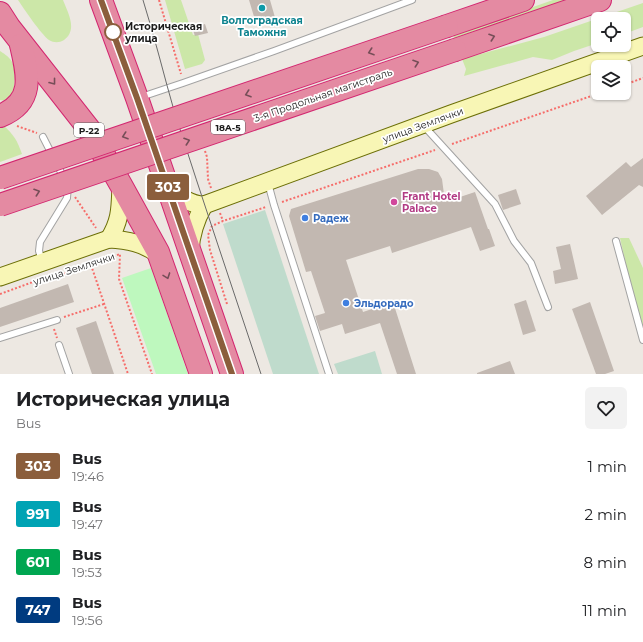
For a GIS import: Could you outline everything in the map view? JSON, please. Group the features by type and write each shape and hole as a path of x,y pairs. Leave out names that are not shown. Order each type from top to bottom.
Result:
{"highway":[{"path":"101,0 137,98 232,374"},
{"name":"18А-5","path":"0,178 523,0"},
{"name":"3-я Продольная магистраль","path":"0,204 600,0"},
{"name":"Р-22","path":"0,13 89,129 145,228 159,255 201,374"},
{"path":"1,115 15,107 25,94 27,78 26,67 20,40"}],"main road":[{"name":"улица Землячки","path":"204,205 423,124 643,46"},
{"path":"121,185 120,210 117,223 108,239 137,243 149,248 159,255"},
{"path":"167,186 188,201 204,205 195,222 190,250"},
{"name":"улица Землячки","path":"0,277 108,239"}],"lane":[{"path":"137,98 274,51 412,0"},
{"path":"423,124 495,204 514,241 531,263 548,307"},
{"path":"42,262 39,251 40,242 67,198 68,186 44,136"},
{"path":"268,182 328,374"},
{"path":"616,241 643,340"},
{"path":"0,338 54,321"},
{"path":"59,344 69,374"}],"path":[{"path":"631,82 643,78"},
{"path":"1,115 6,123 44,136"},
{"path":"68,186 98,231 108,239"},
{"path":"228,309 210,250 208,235 212,226 223,221 274,205"},
{"name":"улица Землячки","path":"0,294 44,278 49,279 120,254 119,279 152,374"},
{"path":"91,265 128,374"},
{"path":"59,344 54,321 104,304"}],"green space":[{"path":"18,0 63,0 71,21 68,36 64,40 58,42 49,40 37,27"},
{"path":"165,0 181,0 193,35 198,34 205,60 202,64 185,69"},
{"path":"553,0 565,0 454,38 453,35"},
{"path":"643,3 643,27 631,31 631,12 617,12"},
{"path":"591,21 591,45 552,60 533,57 464,76 466,69 462,59 544,37"},
{"path":"0,51 10,59 15,74 12,93 6,100 0,100"},
{"path":"3,125 15,138 22,154 0,162 0,126"},
{"path":"265,210 319,374 273,374 223,224"},
{"path":"620,238 629,238 643,268 643,331 634,301"},
{"path":"151,268 188,374 156,374 122,278"},
{"path":"375,351 382,374 338,374 334,364"}],"building":[{"name":"Волгоградская Таможня","path":"249,0 270,0 276,21 267,24 265,16 255,20"},
{"path":"205,24 208,33 195,36 192,27"},
{"path":"643,158 643,187 639,185 602,215 586,196 626,162 631,167"},
{"path":"418,169 429,169 438,172 442,179 445,202 475,192 495,246 480,251 471,227 392,253 390,246 346,260 363,312 393,302 416,374 397,374 380,323 345,334 342,324 320,331 315,316 325,313 311,271 306,272 289,216 291,209"},
{"path":"516,189 521,204 503,210 498,195"},
{"path":"570,244 578,279 555,284 553,271 561,269 556,247"},
{"path":"68,284 74,302 0,327 0,308"},
{"path":"526,300 536,331 523,335 514,304"},
{"path":"590,302 614,371 605,374 596,374 572,309"},
{"path":"96,321 114,374 92,374 76,328"},
{"path":"510,361 515,374 477,374 477,373"}],"tram line":[{"path":"143,0 175,114 261,374"}],"bus line":[{"name":"303","path":"101,0 137,98 232,374"}],"place":[{"name":"Волгоградская Таможня","path":"262,8"},
{"name":"Историческая улица","path":"113,32"},
{"name":"Frant Hotel Palace","path":"394,202"},
{"name":"Радеж","path":"305,218"},
{"name":"Эльдорадо","path":"346,303"}]}
